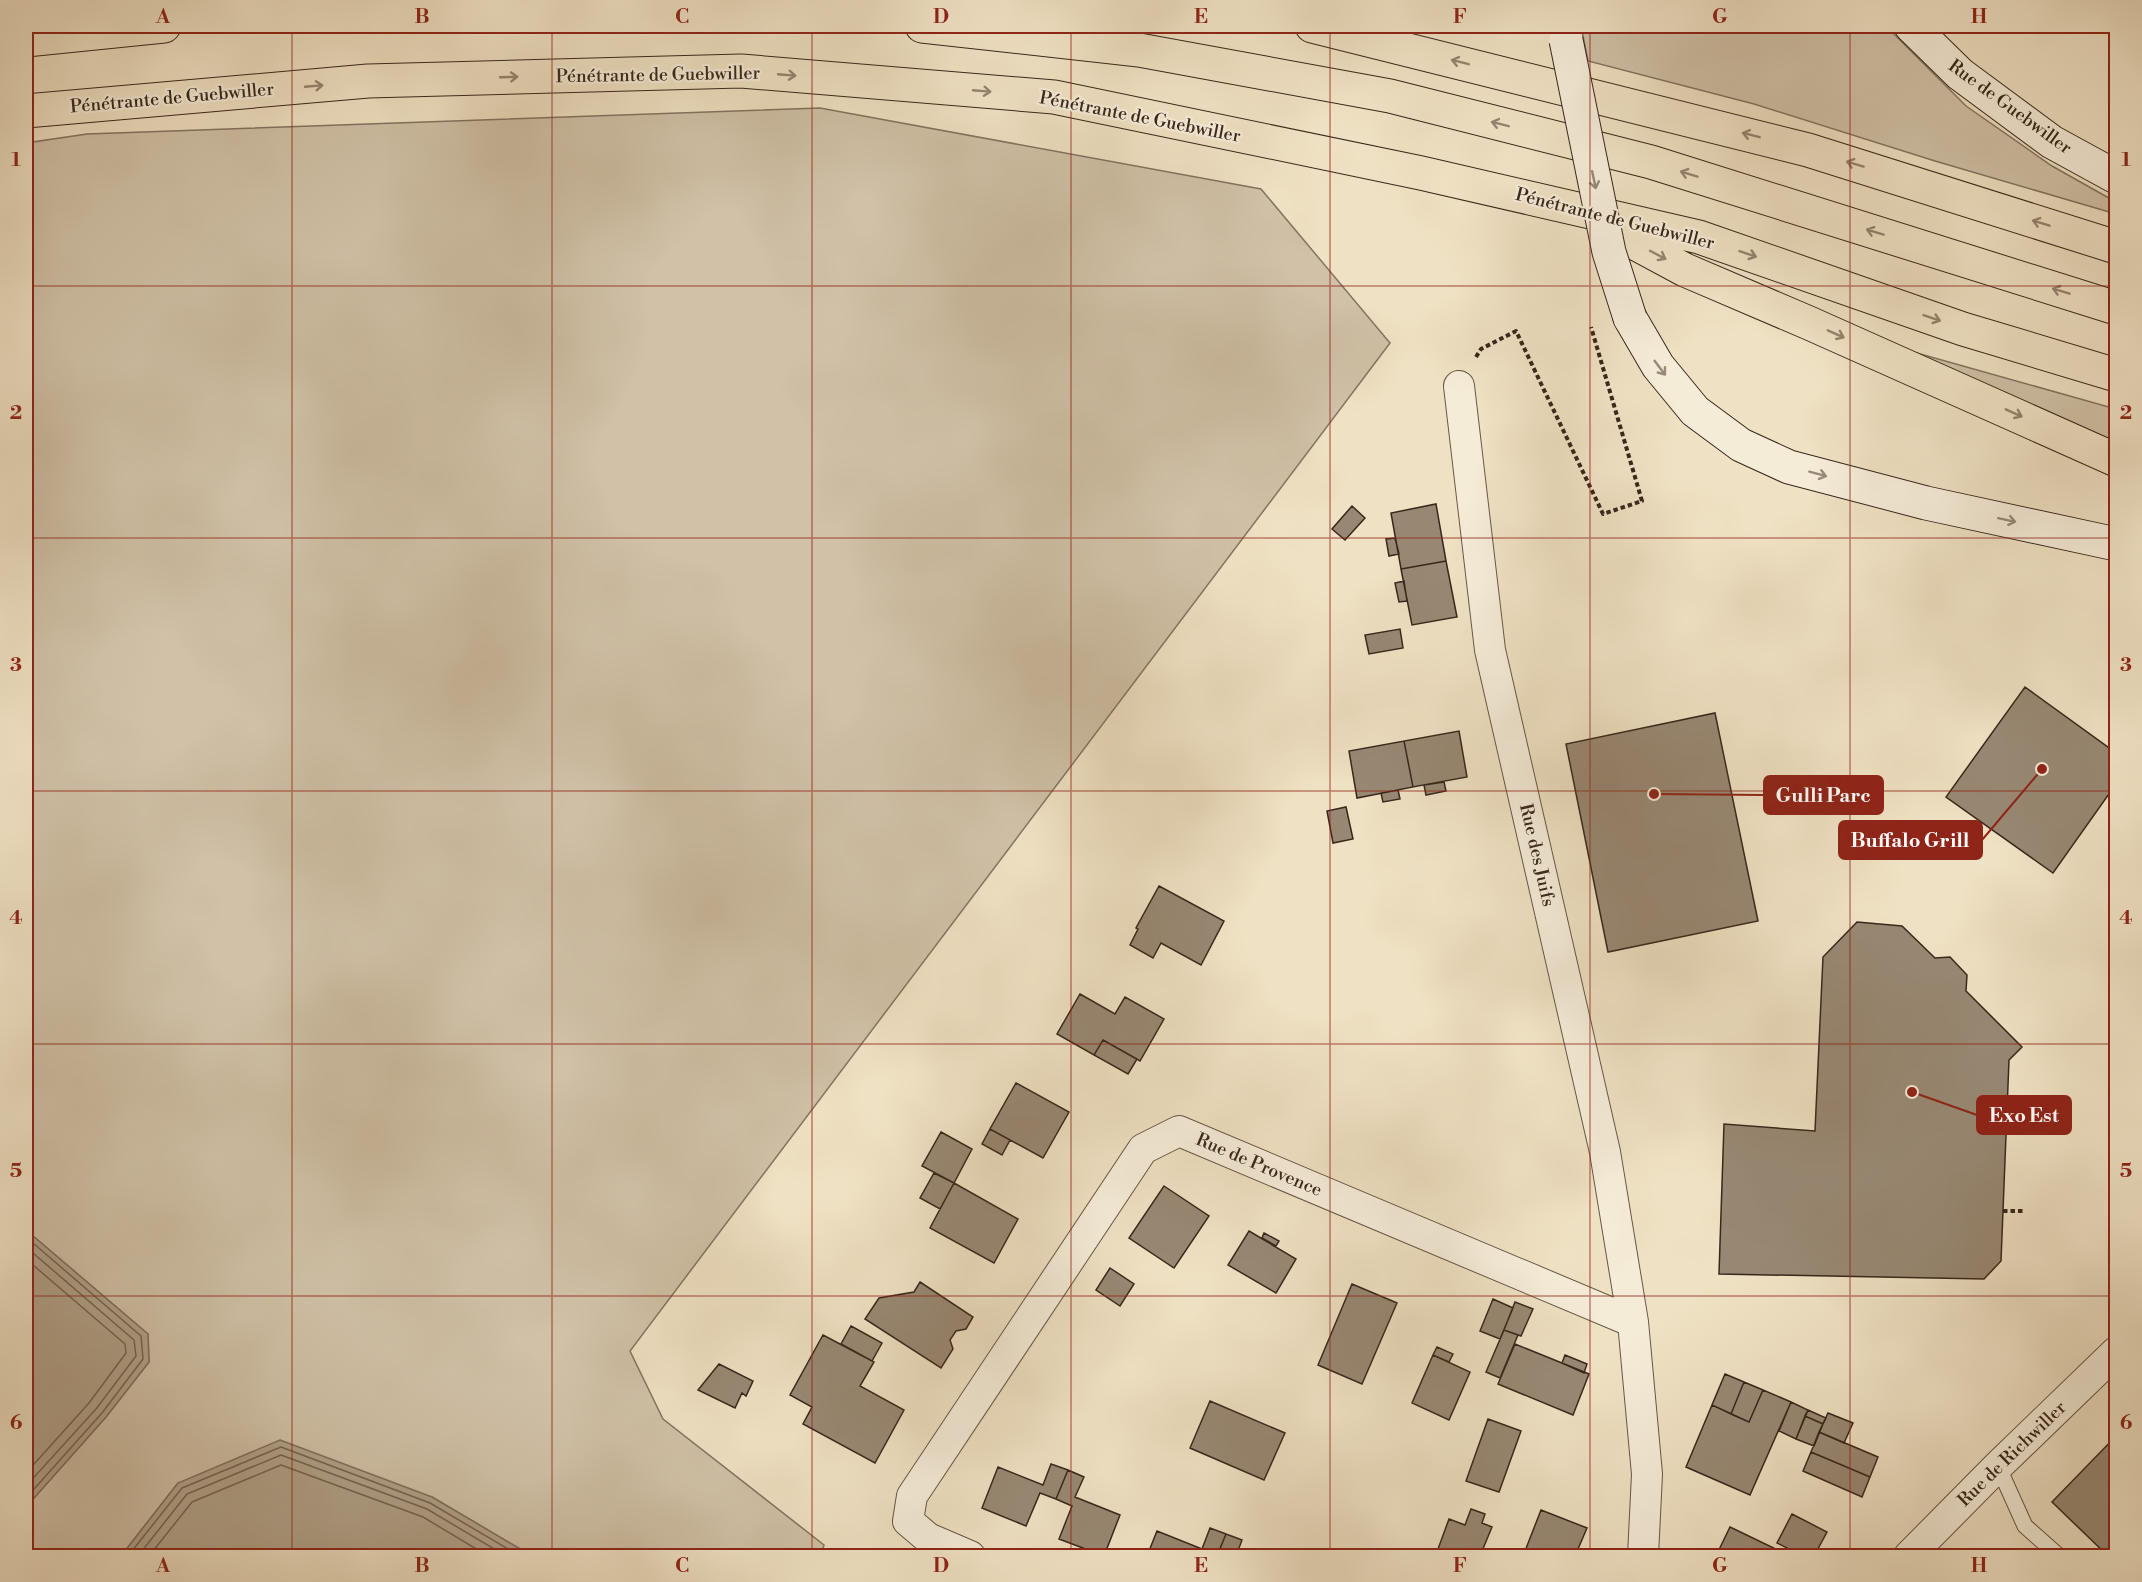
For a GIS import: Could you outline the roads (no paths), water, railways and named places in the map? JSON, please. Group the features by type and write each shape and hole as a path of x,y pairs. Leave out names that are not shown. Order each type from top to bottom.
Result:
{"highway":[{"path":"26,40 164,26"},
{"path":"922,26 1139,50 1390,96 1651,162 2116,308"},
{"path":"1312,26 1808,150 2116,247"},
{"name":"Pénétrante de Guebwiller","path":"26,111 368,81 741,71 1054,98 1421,173 1699,237 1963,329 2116,375"},
{"path":"1569,207 1685,270 1809,322 2116,460"}],"main road":[{"name":"Rue de Guebwiller","path":"1911,26 1960,74 1978,88 2052,142 2116,177"},
{"path":"1564,33 1609,252 1630,318 1658,366 1695,411 1741,445 1789,467 1926,503 2116,544"}],"street":[{"name":"Rue des Juifs","path":"1459,386 1490,650 1605,1152 1633,1322"},
{"name":"Rue de Provence","path":"970,1557 928,1538 908,1521 912,1496 1143,1149 1179,1131 1633,1322"},
{"path":"1633,1322 1647,1474 1643,1557"},
{"name":"Rue de Richwiller","path":"1909,1557 1998,1466 2116,1352"}],"lane":[{"path":"1998,1466 2025,1526 2059,1557"}],"water":[{"path":"26,1230 148,1334 149,1362 106,1417 26,1507"},
{"path":"280,1440 432,1497 532,1556 121,1556 178,1483"}],"place":[{"name":"Buffalo Grill","path":"2042,769"},
{"name":"Gulli Parc","path":"1654,794"},
{"name":"Exo Est","path":"1912,1092"}]}
